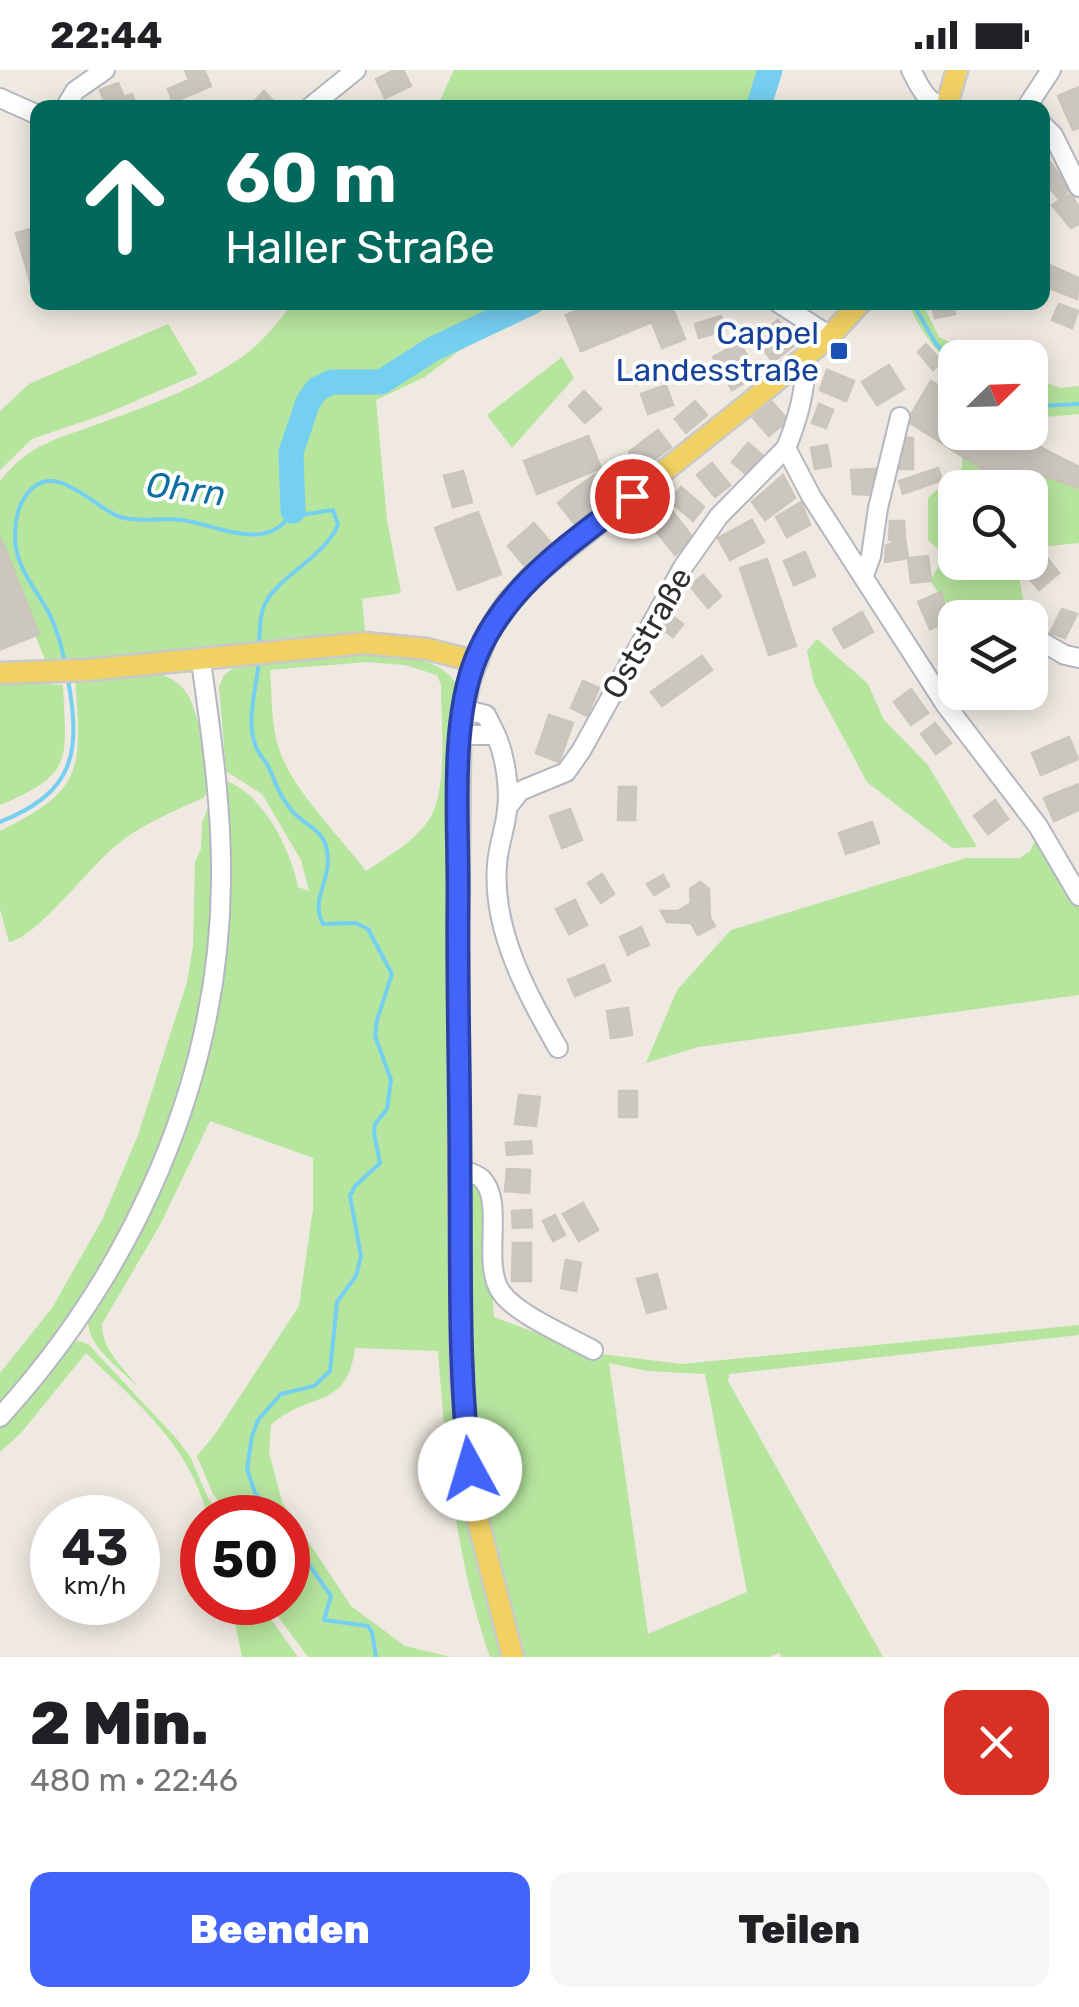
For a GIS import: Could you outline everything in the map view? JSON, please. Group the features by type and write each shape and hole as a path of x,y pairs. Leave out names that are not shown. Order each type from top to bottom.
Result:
{"main road":[{"path":"947,100 956,70"},
{"path":"513,1657 476,1513 464,1426 458,942 460,735 474,662 486,634 530,578 804,358 854,310"},
{"path":"0,673 201,661 364,643 427,649 474,662"}],"street":[{"path":"70,100 76,91 105,70"},
{"path":"317,100 356,70"},
{"path":"911,70 929,100"},
{"path":"1032,100 1051,70"},
{"path":"0,98 30,111"},
{"path":"1050,132 1079,187"},
{"path":"789,310 830,336"},
{"path":"804,358 806,378 786,448 811,496 938,681"},
{"path":"864,575 900,417"},
{"name":"Oststraße","path":"508,808 520,790 566,772 581,752 684,567 719,516 786,448"},
{"path":"1048,645 1079,658"},
{"path":"0,1416 74,1326 115,1263 153,1187 181,1113 203,1038 215,975 222,882 219,796 201,661"},
{"path":"463,709 486,715 503,750 508,808 496,866 500,912 517,969 558,1048"},
{"path":"958,710 1038,826 1079,896"},
{"path":"460,735 496,734"},
{"path":"460,1168 482,1178 490,1196 494,1278 502,1293 514,1305 593,1350"}],"green space":[{"path":"454,70 782,70 773,100 440,100"},
{"path":"287,310 543,310 460,350 425,377 376,400 387,520 401,593 362,599 365,632 47,664 0,552 0,481 24,457 48,442 155,403 219,372 273,328"},
{"path":"911,310 926,310 939,337 945,340 938,340 938,350"},
{"path":"168,324 198,374 105,414 32,439 0,470 0,411 29,384"},
{"path":"562,357 574,378 512,448 487,415"},
{"path":"1048,383 1061,388 1079,386 1079,414 1048,417"},
{"path":"962,456 985,470 960,470"},
{"path":"1048,477 1079,488 1079,543 1048,546"},
{"path":"938,489 938,549 928,540 928,498"},
{"path":"938,567 938,580 1020,580 1023,600 944,600 930,581"},
{"path":"817,639 868,684 884,720 928,765 977,847 952,848 867,782 814,683 807,651"},
{"path":"365,653 426,662 455,682 449,738 454,1380 507,1657 490,1657 468,1582 449,1467 438,1351 355,1348 351,1368 335,1391 285,1414 271,1425 269,1452 280,1495 214,1495 197,1456 299,1306 313,1209 313,1158 210,1121 160,1225 102,1324 109,1350 138,1387 98,1348 89,1329 88,1319 121,1266 159,1190 228,882 225,781 239,787 263,810 282,841 298,887 309,891 301,860 262,794 226,771 219,687 224,675 233,668","holes":["367,662 405,665 437,675 441,685 442,753 436,803 418,833 366,871 305,796 286,765 274,730 270,670"]},
{"path":"157,673 179,685 193,706 206,758 207,793 119,843 34,928 9,942 0,909 0,831 48,803 72,774 78,736 75,681"},
{"path":"49,679 50,684 63,685 65,731 61,761 42,784 0,805 0,680"},
{"path":"208,808 212,810 215,881 207,977 174,1112 147,1187 69,1323 0,1406 0,1373 52,1308 103,1218 138,1135 187,982 193,946 195,862"},
{"path":"1038,835 1079,906 1079,995 698,1047 646,1063 677,990 731,930 966,858 1020,858 1030,851"},
{"path":"471,1179 486,1198 494,1317 592,1353 682,1364 1079,1325 1079,1335 729,1374 728,1381 883,1657 782,1657 779,1653 769,1657 525,1657 494,1547 474,1418","holes":["609,1363 647,1371 705,1374 747,1592 648,1634"]},
{"path":"70,1344 88,1344 176,1438 190,1456 207,1495 200,1495 175,1446 159,1427 86,1353 21,1433 0,1452 0,1427"},
{"path":"310,1544 351,1606 405,1646 451,1657 308,1657 284,1625 310,1625"},
{"path":"235,1625 275,1625 298,1657 242,1657"}],"building":[{"path":"185,70 204,70 211,86 172,100 168,89 189,80"},
{"path":"403,70 411,86 385,98 376,79"},
{"path":"118,83 124,97 132,94 134,100 104,100 100,90"},
{"path":"1079,87 1079,128 1073,130 1058,96"},
{"path":"264,91 272,100 256,100"},
{"path":"1050,162 1070,190 1059,199 1050,188"},
{"path":"1071,194 1079,208 1079,224 1071,228 1052,205"},
{"path":"30,229 30,281 16,233"},
{"path":"1050,265 1079,278 1077,299 1050,288"},
{"path":"1059,304 1078,311 1072,328 1052,320"},
{"path":"578,310 647,310 652,322 581,351 566,315"},
{"path":"647,310 673,310 685,339 662,348"},
{"path":"933,310 954,310 955,314 935,318"},
{"path":"721,316 725,330 699,338 695,324"},
{"path":"778,320 796,344 773,362 755,338"},
{"path":"740,343 758,375 732,390 713,357"},
{"path":"926,344 938,358 938,366 933,370 918,352"},
{"path":"889,365 904,389 877,405 862,382"},
{"path":"827,370 854,381 846,401 820,390"},
{"path":"931,381 938,385 938,440 907,421"},
{"path":"666,385 673,405 648,414 641,394"},
{"path":"584,391 601,409 585,423 569,406"},
{"path":"695,401 707,415 686,433 675,419"},
{"path":"772,402 788,420 769,436 753,418"},
{"path":"819,404 833,410 826,428 812,423"},
{"path":"658,430 671,447 642,469 629,452"},
{"path":"588,436 601,468 537,494 524,461"},
{"path":"900,437 913,438 913,469 899,469"},
{"path":"748,443 762,455 746,474 732,462"},
{"path":"827,445 831,466 815,469 811,448"},
{"path":"966,450 1024,450 1021,454 1034,463 1030,470 984,470 962,456"},
{"path":"1024,450 1043,450 1034,463 1021,454"},
{"path":"1046,450 1079,467 1079,488 1048,477 1048,470 1031,470"},
{"path":"712,463 730,485 715,497 697,475"},
{"path":"606,467 621,489 592,510 576,488"},
{"path":"876,469 874,495 853,494 851,470"},
{"path":"939,470 938,481 903,494 899,481"},
{"path":"463,471 472,502 453,507 444,476"},
{"path":"783,475 795,498 765,520 752,502"},
{"path":"681,487 704,507 693,521 670,501"},
{"path":"576,488 592,510 574,523 558,503"},
{"path":"664,501 694,539 675,555 645,517"},
{"path":"801,502 810,525 787,537 776,517"},
{"path":"478,512 501,574 458,590 435,528"},
{"path":"752,520 764,542 730,560 718,538"},
{"path":"890,521 904,521 905,539 889,540"},
{"path":"534,523 552,544 525,566 508,546"},
{"path":"0,536 39,634 1,649 0,646"},
{"path":"905,539 908,558 885,562 886,545"},
{"path":"805,552 815,576 794,585 784,561"},
{"path":"928,556 931,581 911,583 908,558"},
{"path":"767,559 796,646 769,655 740,568"},
{"path":"1048,559 1059,573 1039,590 1031,580 1048,580"},
{"path":"703,575 721,596 708,608 690,586"},
{"path":"941,592 938,626 930,629 918,602"},
{"path":"1062,609 1077,614 1065,638 1050,633"},
{"path":"862,612 873,632 844,648 833,629"},
{"path":"668,613 683,624 673,637 658,626"},
{"path":"702,656 712,670 662,706 651,692"},
{"path":"583,681 599,688 587,716 571,708"},
{"path":"911,689 928,713 911,725 894,702"},
{"path":"549,715 573,723 559,762 536,753"},
{"path":"935,723 951,743 936,754 921,734"},
{"path":"1069,737 1078,759 1041,775 1032,753"},
{"path":"1079,784 1079,810 1054,821 1044,798"},
{"path":"619,787 636,787 635,820 618,820"},
{"path":"995,800 1008,819 988,834 974,816"},
{"path":"570,809 582,840 562,848 550,816"},
{"path":"872,822 879,843 846,854 839,833"},
{"path":"602,874 614,894 601,903 588,883"},
{"path":"663,875 669,886 654,895 647,884"},
{"path":"700,882 709,889 710,918 715,926 698,935 691,923 667,922 661,911 678,911 691,903 690,889"},
{"path":"575,900 587,925 569,934 556,909"},
{"path":"641,927 649,945 637,950 629,933"},
{"path":"629,933 637,950 628,955 620,937"},
{"path":"604,965 610,981 575,996 568,980"},
{"path":"628,1008 632,1035 611,1038 607,1011"},
{"path":"619,1091 637,1091 637,1117 619,1117"},
{"path":"519,1095 540,1097 536,1126 515,1124"},
{"path":"531,1141 532,1153 507,1155 506,1143"},
{"path":"507,1169 530,1170 529,1193 505,1191"},
{"path":"583,1203 598,1230 579,1241 563,1214"},
{"path":"531,1210 532,1227 513,1228 512,1211"},
{"path":"555,1215 565,1235 553,1241 543,1221"},
{"path":"513,1243 531,1243 531,1281 512,1281"},
{"path":"566,1260 581,1263 576,1291 561,1288"},
{"path":"657,1274 666,1308 647,1313 637,1279"}],"waterway":[{"name":"Ohrn","path":"761,100 770,70"},
{"name":"Ohrn","path":"293,511 291,452 308,402 317,389 332,382 381,382 433,349 515,310"},
{"path":"917,310 938,346"},
{"path":"1048,406 1079,404"},
{"name":"Ohrn","path":"65,664 52,619 22,568 15,537 21,503 38,484 49,481 74,488 120,517 182,520 242,534 270,532 293,511 300,515 333,510 338,525 331,537 278,586 264,606 259,645"},
{"path":"257,1495 247,1469 258,1420 281,1394 314,1386 330,1371 337,1302 356,1276 361,1256 350,1196 355,1186 380,1163 375,1124 387,1109 391,1080 375,1036 392,974 368,929 356,923 323,924 319,904 328,866 325,843 287,804 257,750 253,734 259,660"},
{"name":"Ohrn","path":"0,822 44,797 67,767 73,728 68,679"},
{"path":"310,1566 331,1596 324,1620 368,1626 376,1657"}],"place":[{"name":"Cappel Landesstraße","path":"839,351"}],"route":[{"path":"470,1469 461,1342 458,942 463,709 474,662 486,634 507,604 530,578 632,496"}]}
